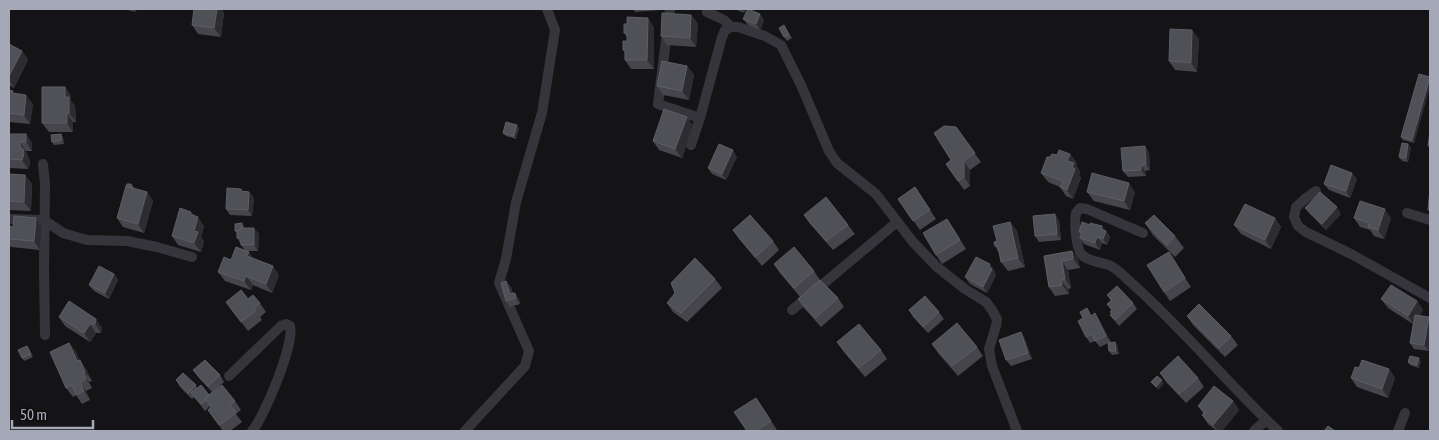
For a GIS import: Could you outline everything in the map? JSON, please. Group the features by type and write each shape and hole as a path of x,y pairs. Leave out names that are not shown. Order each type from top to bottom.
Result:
{"street":[{"path":"466,431 525,366 529,351 499,283 506,259 516,202 542,113 555,30 547,9"},
{"path":"670,9 658,104 700,118"},
{"path":"706,9 707,12 724,20 731,27"},
{"path":"691,145 725,30 731,27 738,27 765,36 781,45 829,151 837,163 876,194 913,242 937,267 965,289 986,302 992,310 997,319 989,349 992,366 1017,431"},
{"path":"43,164 45,184 45,335"},
{"path":"1316,191 1296,207 1294,217 1298,226 1430,298"},
{"path":"1143,233 1087,209 1080,208 1076,213 1078,248 1081,254 1089,259 1111,266 1128,279 1278,431"},
{"path":"1407,214 1430,220"},
{"path":"9,219 44,220 63,233 87,240 126,242 157,247 192,257"},
{"path":"792,310 897,222"},
{"path":"228,376 281,326 286,324 290,326 290,341 285,356 262,416 252,431"},
{"path":"1398,431 1405,412"},
{"path":"1254,431 1266,420"}],"building":[{"path":"194,9 217,9 214,28 192,25"},
{"path":"748,9 760,14 756,24 743,19"},
{"path":"662,13 691,15 690,38 661,36"},
{"path":"627,17 648,18 647,60 625,60 623,41 627,41 627,33 624,33 624,24 627,24"},
{"path":"784,25 789,35 784,37 779,28"},
{"path":"1170,29 1192,30 1191,63 1169,61"},
{"path":"9,44 22,51 9,76"},
{"path":"662,61 687,66 682,91 657,86"},
{"path":"1419,74 1430,77 1412,140 1401,137"},
{"path":"42,87 65,87 65,97 69,97 67,123 42,123"},
{"path":"9,90 13,91 12,93 26,95 24,115 9,113"},
{"path":"664,109 687,117 675,149 653,141"},
{"path":"506,122 517,125 514,136 503,133"},
{"path":"944,126 956,127 975,153 964,161 964,177 958,181 946,164 951,160 934,133"},
{"path":"9,134 26,134 26,142 20,142 24,154 22,160 9,159"},
{"path":"61,134 62,140 52,142 51,135"},
{"path":"1402,143 1408,144 1406,158 1399,157"},
{"path":"719,144 733,150 722,174 708,168"},
{"path":"1145,146 1146,164 1141,165 1141,170 1123,171 1121,148"},
{"path":"1059,150 1070,154 1067,161 1074,163 1072,167 1075,169 1067,190 1060,187 1063,181 1041,173 1047,157 1050,157 1052,154 1057,155"},
{"path":"1331,165 1352,173 1346,191 1324,184"},
{"path":"1092,173 1129,183 1124,201 1087,192"},
{"path":"9,174 25,175 24,202 9,201"},
{"path":"131,184 133,188 126,186"},
{"path":"126,186 147,192 138,224 117,218"},
{"path":"915,187 930,210 913,221 898,199"},
{"path":"227,188 241,189 241,191 249,192 248,210 226,209"},
{"path":"1430,189 1430,210 1428,210"},
{"path":"1320,192 1337,207 1322,224 1305,208"},
{"path":"826,197 848,225 826,241 804,215"},
{"path":"1360,201 1385,209 1378,230 1368,227 1369,223 1354,218"},
{"path":"1245,204 1275,218 1265,240 1234,225"},
{"path":"180,208 198,217 194,231 198,232 194,243 172,236"},
{"path":"1055,214 1057,234 1035,236 1033,216"},
{"path":"750,215 773,241 755,257 733,230"},
{"path":"1154,215 1175,236 1167,245 1145,223"},
{"path":"14,216 36,218 34,241 9,239 9,226 13,227"},
{"path":"947,219 960,240 936,255 923,233"},
{"path":"1010,222 1018,258 1001,262 998,246 995,246 994,242 997,241 993,226"},
{"path":"1082,222 1102,226 1101,229 1106,231 1103,239 1097,237 1095,243 1080,238 1082,232 1079,232"},
{"path":"242,223 242,228 235,231 235,224"},
{"path":"241,228 254,228 254,245 241,245 241,238 237,238 237,232"},
{"path":"236,247 249,252 247,256 273,266 266,284 246,276 244,281 218,272 224,257 231,260"},
{"path":"794,247 814,271 794,288 774,264"},
{"path":"1072,251 1073,259 1062,261 1065,279 1061,280 1062,285 1049,287 1044,256"},
{"path":"1169,252 1185,278 1164,292 1147,265"},
{"path":"976,257 990,264 989,267 992,269 983,287 965,277"},
{"path":"695,258 715,279 681,313 667,303 675,293 671,283"},
{"path":"99,266 114,274 105,293 89,285"},
{"path":"820,280 838,298 815,318 798,299"},
{"path":"506,281 510,294 515,293 516,298 506,301 501,283"},
{"path":"1391,285 1417,301 1408,316 1381,299"},
{"path":"1117,286 1133,303 1115,320 1110,315 1112,310 1107,304 1112,300 1107,295"},
{"path":"241,290 248,299 253,295 260,303 254,308 256,311 241,322 226,302"},
{"path":"925,296 939,312 923,327 909,310"},
{"path":"69,301 96,319 95,324 90,324 84,333 59,317"},
{"path":"1199,304 1231,336 1219,348 1187,316"},
{"path":"1087,308 1091,316 1095,313 1106,336 1095,341 1092,334 1086,337 1078,321 1083,318 1080,312"},
{"path":"1415,315 1429,317 1424,345 1410,343"},
{"path":"957,323 977,347 952,366 932,344"},
{"path":"859,324 881,350 859,368 837,342"},
{"path":"1021,332 1028,353 1006,360 999,340"},
{"path":"1115,342 1116,351 1109,351 1108,343"},
{"path":"69,343 77,361 80,360 86,379 80,382 84,391 76,395 72,385 66,388 50,352"},
{"path":"27,346 31,354 22,358 18,350"},
{"path":"1178,356 1198,378 1179,394 1160,373"},
{"path":"1410,356 1419,358 1417,365 1408,362"},
{"path":"205,360 220,375 208,386 193,370"},
{"path":"1362,360 1389,369 1382,389 1351,378 1355,367 1359,368"},
{"path":"183,373 196,385 188,393 176,380"},
{"path":"1157,376 1162,380 1156,387 1151,382"},
{"path":"201,385 209,395 201,404 191,393"},
{"path":"222,385 235,401 230,405 236,413 219,425 208,410 211,407 205,398"},
{"path":"1214,386 1233,401 1213,425 1202,415 1205,412 1198,406"},
{"path":"756,398 771,421 755,431 747,431 734,412"},
{"path":"1328,426 1335,431 1324,431"}]}
